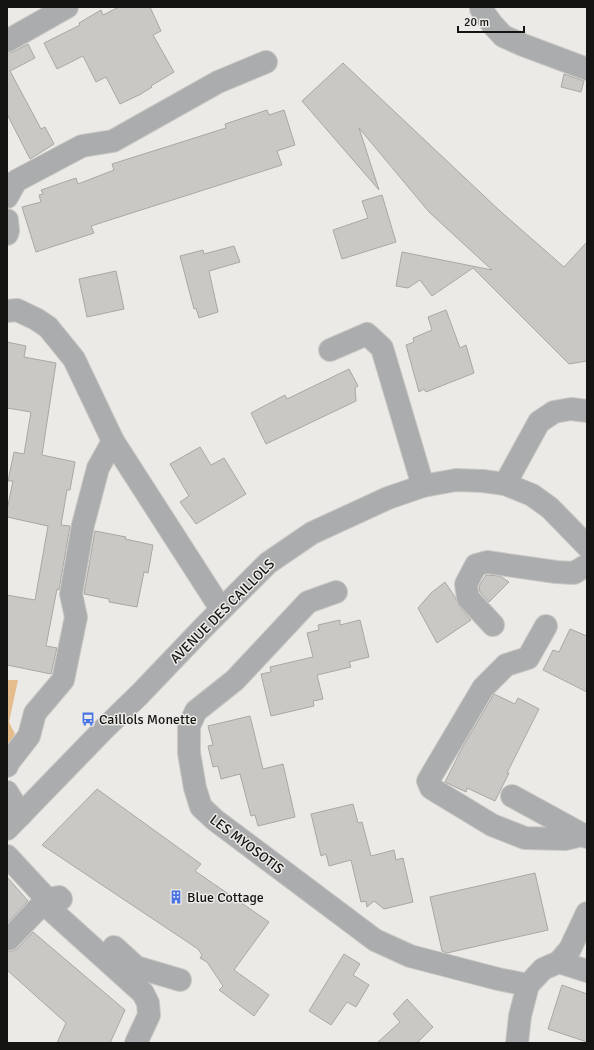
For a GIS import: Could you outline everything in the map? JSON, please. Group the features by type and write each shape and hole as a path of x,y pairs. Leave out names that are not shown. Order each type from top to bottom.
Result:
{"street":[{"path":"7,41 67,7"},
{"path":"481,7 492,24 503,36 587,69"},
{"path":"7,197 16,181 82,146 113,141 218,82 266,62"},
{"path":"7,220 7,234"},
{"path":"7,311 17,310 36,319 48,327 74,359 113,441 221,609"},
{"path":"330,350 367,334 382,348 423,486"},
{"path":"505,484 539,422 554,412 571,409 587,411"},
{"path":"7,766 29,736 34,713 63,680 76,617 71,594 83,524 98,468 113,441"},
{"name":"AVENUE DES CAILLOLS","path":"14,822 221,609 268,563 312,533 388,498 423,486 456,480 483,480 505,484 532,495 550,508 587,546"},
{"path":"493,626 468,598 466,584 476,565 487,562 556,572 574,573 587,565"},
{"name":"LES MYOSOTIS","path":"336,592 308,602 235,680 196,711 189,726 188,753 195,788 201,807 215,820 375,940 410,956 498,979 528,985"},
{"path":"546,626 528,658 506,665 483,688 428,780 432,788 492,825 525,838 566,839 584,836"},
{"path":"7,792 14,822"},
{"path":"512,796 584,836"},
{"path":"7,856 47,899 51,910 143,993 148,1003 149,1015 136,1043"},
{"path":"9,939 47,899 59,897 136,967 180,980"},
{"path":"517,1043 520,1016 528,985 543,969 559,962 570,949 587,913"},
{"path":"559,962 587,971"},
{"path":"501,1043 520,1016"}],"shaded area":[{"path":"7,680 18,680 9,722 15,734 7,749"}],"building":[{"path":"119,7 150,7 161,31 153,35 174,72 141,94 120,104 106,77 96,82 83,56 57,69 44,43 80,25 79,23 101,10 103,15"},
{"path":"28,44 35,58 10,71 41,129 45,127 54,144 30,159 7,114 7,53 13,52"},
{"path":"343,63 500,211 564,267 587,242 587,361 569,364 473,268 432,296 420,280 408,288 396,286 402,252 492,270 429,212 359,128 379,190 302,101"},
{"path":"564,74 584,81 581,92 561,87"},
{"path":"267,110 269,115 284,110 295,145 277,151 282,165 91,226 94,233 36,252 22,207 41,202 39,195 43,194 41,190 76,178 78,184 114,170 112,164 226,128 225,124"},
{"path":"382,195 396,242 342,259 333,230 368,218 362,201"},
{"path":"234,246 240,262 209,271 218,312 199,318 196,308 194,309 180,256 203,250 204,254"},
{"path":"116,271 124,309 87,317 79,279"},
{"path":"446,310 460,348 466,345 474,373 426,392 424,389 419,392 406,345 414,342 413,338 432,330 428,317"},
{"path":"7,342 26,346 24,357 56,363 42,455 75,462 70,490 67,490 61,525 70,526 59,590 57,589 46,646 57,648 51,674 7,665 7,595 35,600 48,526 7,517 13,481 8,481 14,452 24,454 31,412 7,408"},
{"path":"349,369 358,386 355,388 356,401 266,444 251,413 285,395 287,399"},
{"path":"200,447 211,465 224,458 246,494 196,524 180,502 189,496 170,464"},
{"path":"95,531 126,537 125,539 153,545 148,573 144,572 137,607 109,602 109,599 84,594"},
{"path":"486,575 500,576 509,582 489,602 480,592 479,586"},
{"path":"445,582 459,606 471,620 437,643 418,608 431,593"},
{"path":"340,620 340,625 360,620 369,657 349,662 351,667 317,675 323,699 313,701 314,706 271,716 261,674 271,672 270,667 313,657 307,633 319,630 318,625"},
{"path":"570,629 587,636 587,692 543,670 553,650 559,652"},
{"path":"494,694 515,704 518,698 539,709 507,773 509,773 495,801 467,788 466,792 445,782 462,748"},
{"path":"250,716 263,769 283,764 295,817 258,826 255,815 251,816 240,774 221,779 218,766 213,767 208,746 213,745 208,726"},
{"name":"Blue Cottage","path":"97,789 201,864 195,871 269,922 234,970 269,995 254,1016 219,990 223,986 207,962 200,958 202,955 198,949 42,845"},
{"path":"353,804 358,823 362,822 371,856 394,850 396,860 403,858 413,902 384,909 374,901 367,907 366,901 361,902 351,860 329,866 326,854 321,856 311,814"},
{"path":"535,873 548,930 447,953 442,951 430,897"},
{"path":"7,877 28,901 7,923"},
{"path":"33,932 125,1010 110,1043 57,1043 66,1023 7,970 7,951 13,951 18,948"},
{"path":"344,954 360,964 353,975 369,985 356,1007 347,1002 331,1025 309,1011"},
{"path":"562,985 587,994 587,1042 548,1029"},
{"path":"407,999 433,1027 417,1043 377,1043 400,1022 393,1014"}],"place":[{"name":"Caillols Monette","path":"88,719"},
{"name":"Blue Cottage","path":"176,897"}]}
